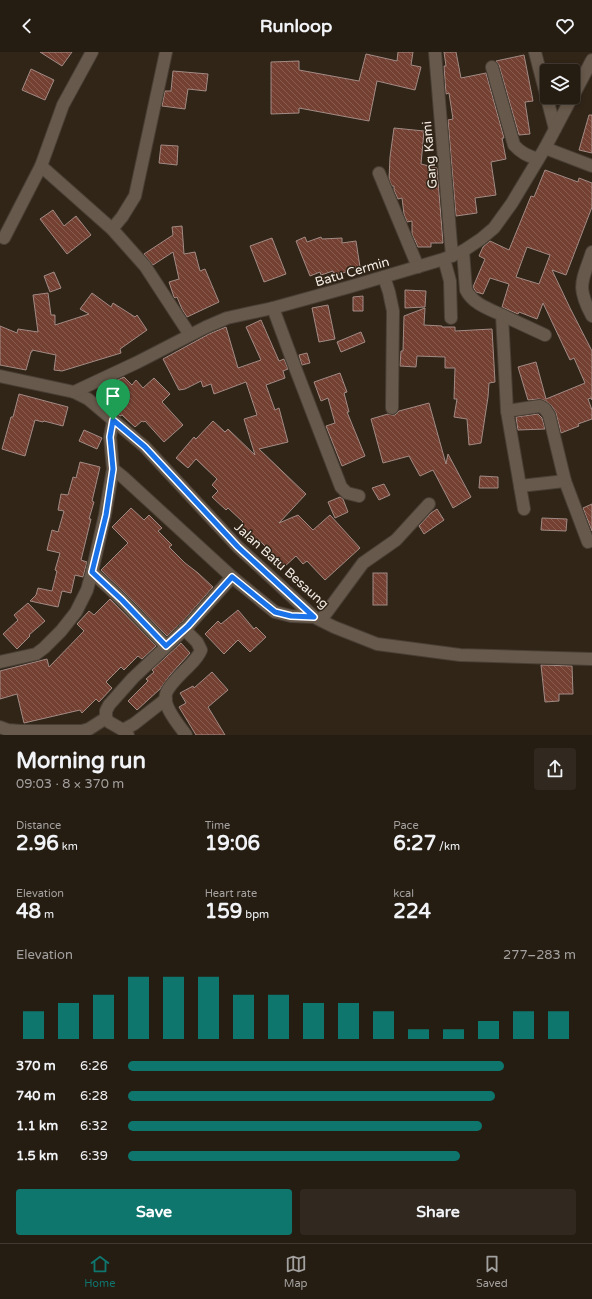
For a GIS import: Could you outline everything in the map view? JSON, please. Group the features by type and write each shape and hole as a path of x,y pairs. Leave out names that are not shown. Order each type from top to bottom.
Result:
{"street":[{"path":"4,238 41,166 63,106 92,52"},
{"path":"112,229 122,217 135,196 166,52"},
{"name":"Gang Kami","path":"435,52 453,255"},
{"path":"535,52 555,129"},
{"name":"Batu Cermin","path":"580,83 592,60"},
{"path":"492,67 514,145 523,154 538,160"},
{"name":"Batu Cermin","path":"74,392 227,318 273,308 418,267 453,255 481,239 494,228 512,203 546,148 569,104"},
{"path":"546,148 592,166"},
{"path":"41,166 112,229 149,271 190,335"},
{"path":"379,173 418,267"},
{"path":"592,252 582,281 581,289 585,303 592,316"},
{"path":"453,255 468,295 476,302 545,335"},
{"path":"452,318 450,281 453,255"},
{"path":"384,277 393,311 392,408"},
{"path":"273,308 341,487 347,492 359,496"},
{"path":"502,315 507,411 524,509"},
{"name":"Jalan Batu Besaung","path":"0,376 74,392 88,399 145,447 238,547 318,618 377,644 460,656 592,660"},
{"path":"507,411 540,406 545,409 549,415 565,480 588,542"},
{"path":"0,662 36,654 61,631 76,612 92,572 106,515 113,469 110,437 113,420"},
{"path":"113,469 232,577 275,612 291,616 318,618 363,563 396,540 429,504"},
{"path":"520,486 565,480"},
{"path":"92,572 122,600 166,646"},
{"path":"166,699 134,724 126,733 108,722 106,718 106,711 109,705 133,678 184,629 232,577"},
{"path":"184,629 197,642 201,650 167,692 166,699 173,716 186,735"},
{"path":"0,727 8,730 83,733 106,718"}],"building":[{"path":"40,52 72,52 62,66"},
{"path":"398,52 413,52 411,65 421,67 415,90 377,81 369,121 299,108 299,113 271,114 271,62 299,61 299,70 359,81 366,54 397,61"},
{"path":"444,52 456,52 461,78 486,73 504,138 502,138 506,159 491,162 496,195 475,198 477,213 456,216 448,120 453,119 449,93 446,94 444,66 446,66"},
{"path":"524,55 533,101 525,102 530,134 519,135 499,65 496,61"},
{"path":"31,69 54,80 45,100 22,90"},
{"path":"173,71 208,74 206,91 188,89 185,109 162,106 165,91 171,91"},
{"path":"589,115 592,115 592,153 579,150"},
{"path":"394,128 424,131 421,164 437,168 443,243 431,243 431,247 418,247 412,234 412,221 407,222 404,214 402,198 398,199 394,186 392,186 389,179"},
{"path":"161,145 178,146 177,165 159,163"},
{"path":"545,170 578,182 579,178 592,183 592,207 566,275 552,270 592,351 592,400 591,398 588,399 592,410 592,419 578,424 579,426 561,433 556,413 551,405 544,400 528,400 518,367 536,362 546,399 585,383 574,358 570,360 543,303 537,319 519,312 518,314 502,307 509,284 490,278 483,294 476,292 473,287 485,259 479,256 483,247 490,241 509,250 531,196 534,197","holes":["527,247 550,255 539,284 516,277"]},
{"path":"53,210 64,226 76,216 91,235 67,254 40,219"},
{"path":"182,226 184,254 195,252 200,271 205,269 219,302 187,317 177,297 174,297 169,282 179,279 173,252 153,265 144,254 173,235 172,227"},
{"path":"305,237 307,242 321,237 322,239 342,238 342,243 356,241 360,267 346,270 346,272 334,275 333,271 321,275 320,272 310,276 296,241"},
{"path":"272,238 286,274 264,282 250,246"},
{"path":"54,272 61,288 50,292 44,276"},
{"path":"405,290 426,291 425,307 405,308"},
{"path":"48,293 51,315 55,315 55,325 89,314 80,309 92,293 111,307 113,303 135,317 137,315 147,330 120,349 121,353 62,371 54,370 56,355 32,350 26,370 0,365 0,326 17,333 18,329 38,332 33,295"},
{"path":"363,296 363,311 353,311 353,297"},
{"path":"328,305 335,339 319,342 312,308"},
{"path":"425,308 424,325 455,327 455,331 492,329 495,382 489,383 481,443 469,445 467,419 454,417 457,399 454,399 455,368 445,368 445,357 417,356 416,367 400,366 401,351 403,351 404,316"},
{"path":"261,320 279,361 284,359 288,369 283,371 285,378 266,385 275,410 279,408 288,442 259,449 306,494 279,523 298,515 313,530 330,515 360,548 325,580 307,561 303,564 296,556 283,568 274,559 276,557 259,540 253,545 236,529 243,522 228,508 226,510 212,497 218,491 212,485 217,479 196,459 188,468 176,458 194,437 196,439 213,421 225,432 228,429 255,455 244,419 257,415 246,382 214,394 211,384 203,387 201,381 185,389 179,390 163,359 209,334 226,327 238,368 261,360 246,327"},
{"path":"361,332 365,342 341,352 337,342"},
{"path":"307,353 310,363 302,365 299,355"},
{"path":"340,373 347,392 344,393 349,412 347,412 365,456 342,466 326,426 335,423 328,398 321,401 314,382"},
{"path":"124,377 132,385 136,380 143,388 154,378 170,394 162,402 183,425 164,442 145,421 142,421 135,427 122,415 120,416 107,405 97,391"},
{"path":"19,394 68,407 63,426 35,420 25,456 2,449"},
{"path":"429,403 446,464 448,454 471,497 453,508 433,470 420,476 409,456 383,463 371,419 388,414 395,415 399,411"},
{"path":"538,414 542,418 545,429 518,430 516,417"},
{"path":"84,430 102,438 97,449 79,441"},
{"path":"80,462 100,467 92,501 94,502 89,519 91,519 81,560 87,562 83,577 75,575 71,593 62,591 58,607 30,601 36,595 38,588 52,591 57,571 55,570 60,553 47,550 52,530 58,532 64,511 58,510 61,494 68,495 73,477 76,478"},
{"path":"480,476 498,477 498,488 479,488"},
{"path":"384,484 390,495 379,500 372,488"},
{"path":"340,497 343,499 348,512 335,518 328,502"},
{"path":"592,504 592,531 583,508"},
{"path":"131,508 144,520 149,515 162,528 158,531 172,545 169,547 213,587 183,621 167,636 101,570 128,543 112,527"},
{"path":"437,509 444,520 424,534 419,526 431,513"},
{"path":"542,518 567,519 566,531 541,530"},
{"path":"373,573 387,573 387,605 373,605"},
{"path":"110,599 156,646 142,659 138,656 124,670 121,667 106,682 112,688 99,702 96,699 82,713 80,710 24,723 17,694 0,699 0,671 47,659 49,667 84,631 77,624 89,611 94,615"},
{"path":"28,603 45,621 29,635 30,636 17,649 3,634 18,620 14,615"},
{"path":"238,610 254,629 256,627 266,637 250,652 238,640 224,654 205,634 218,621 221,624"},
{"path":"181,643 190,653 170,675 160,689 137,710 128,701 148,681 146,679 154,672 152,670"},
{"path":"541,665 572,666 573,694 559,694 559,701 545,702"},
{"path":"212,672 228,690 208,707 225,735 196,735 179,707 186,703 180,693 193,686 194,688"}],"route":[{"path":"113,420 145,447 238,547 314,617 291,616 275,612 232,577 188,626 166,646 122,600 92,572 106,515 113,469 110,437 113,420"}]}
